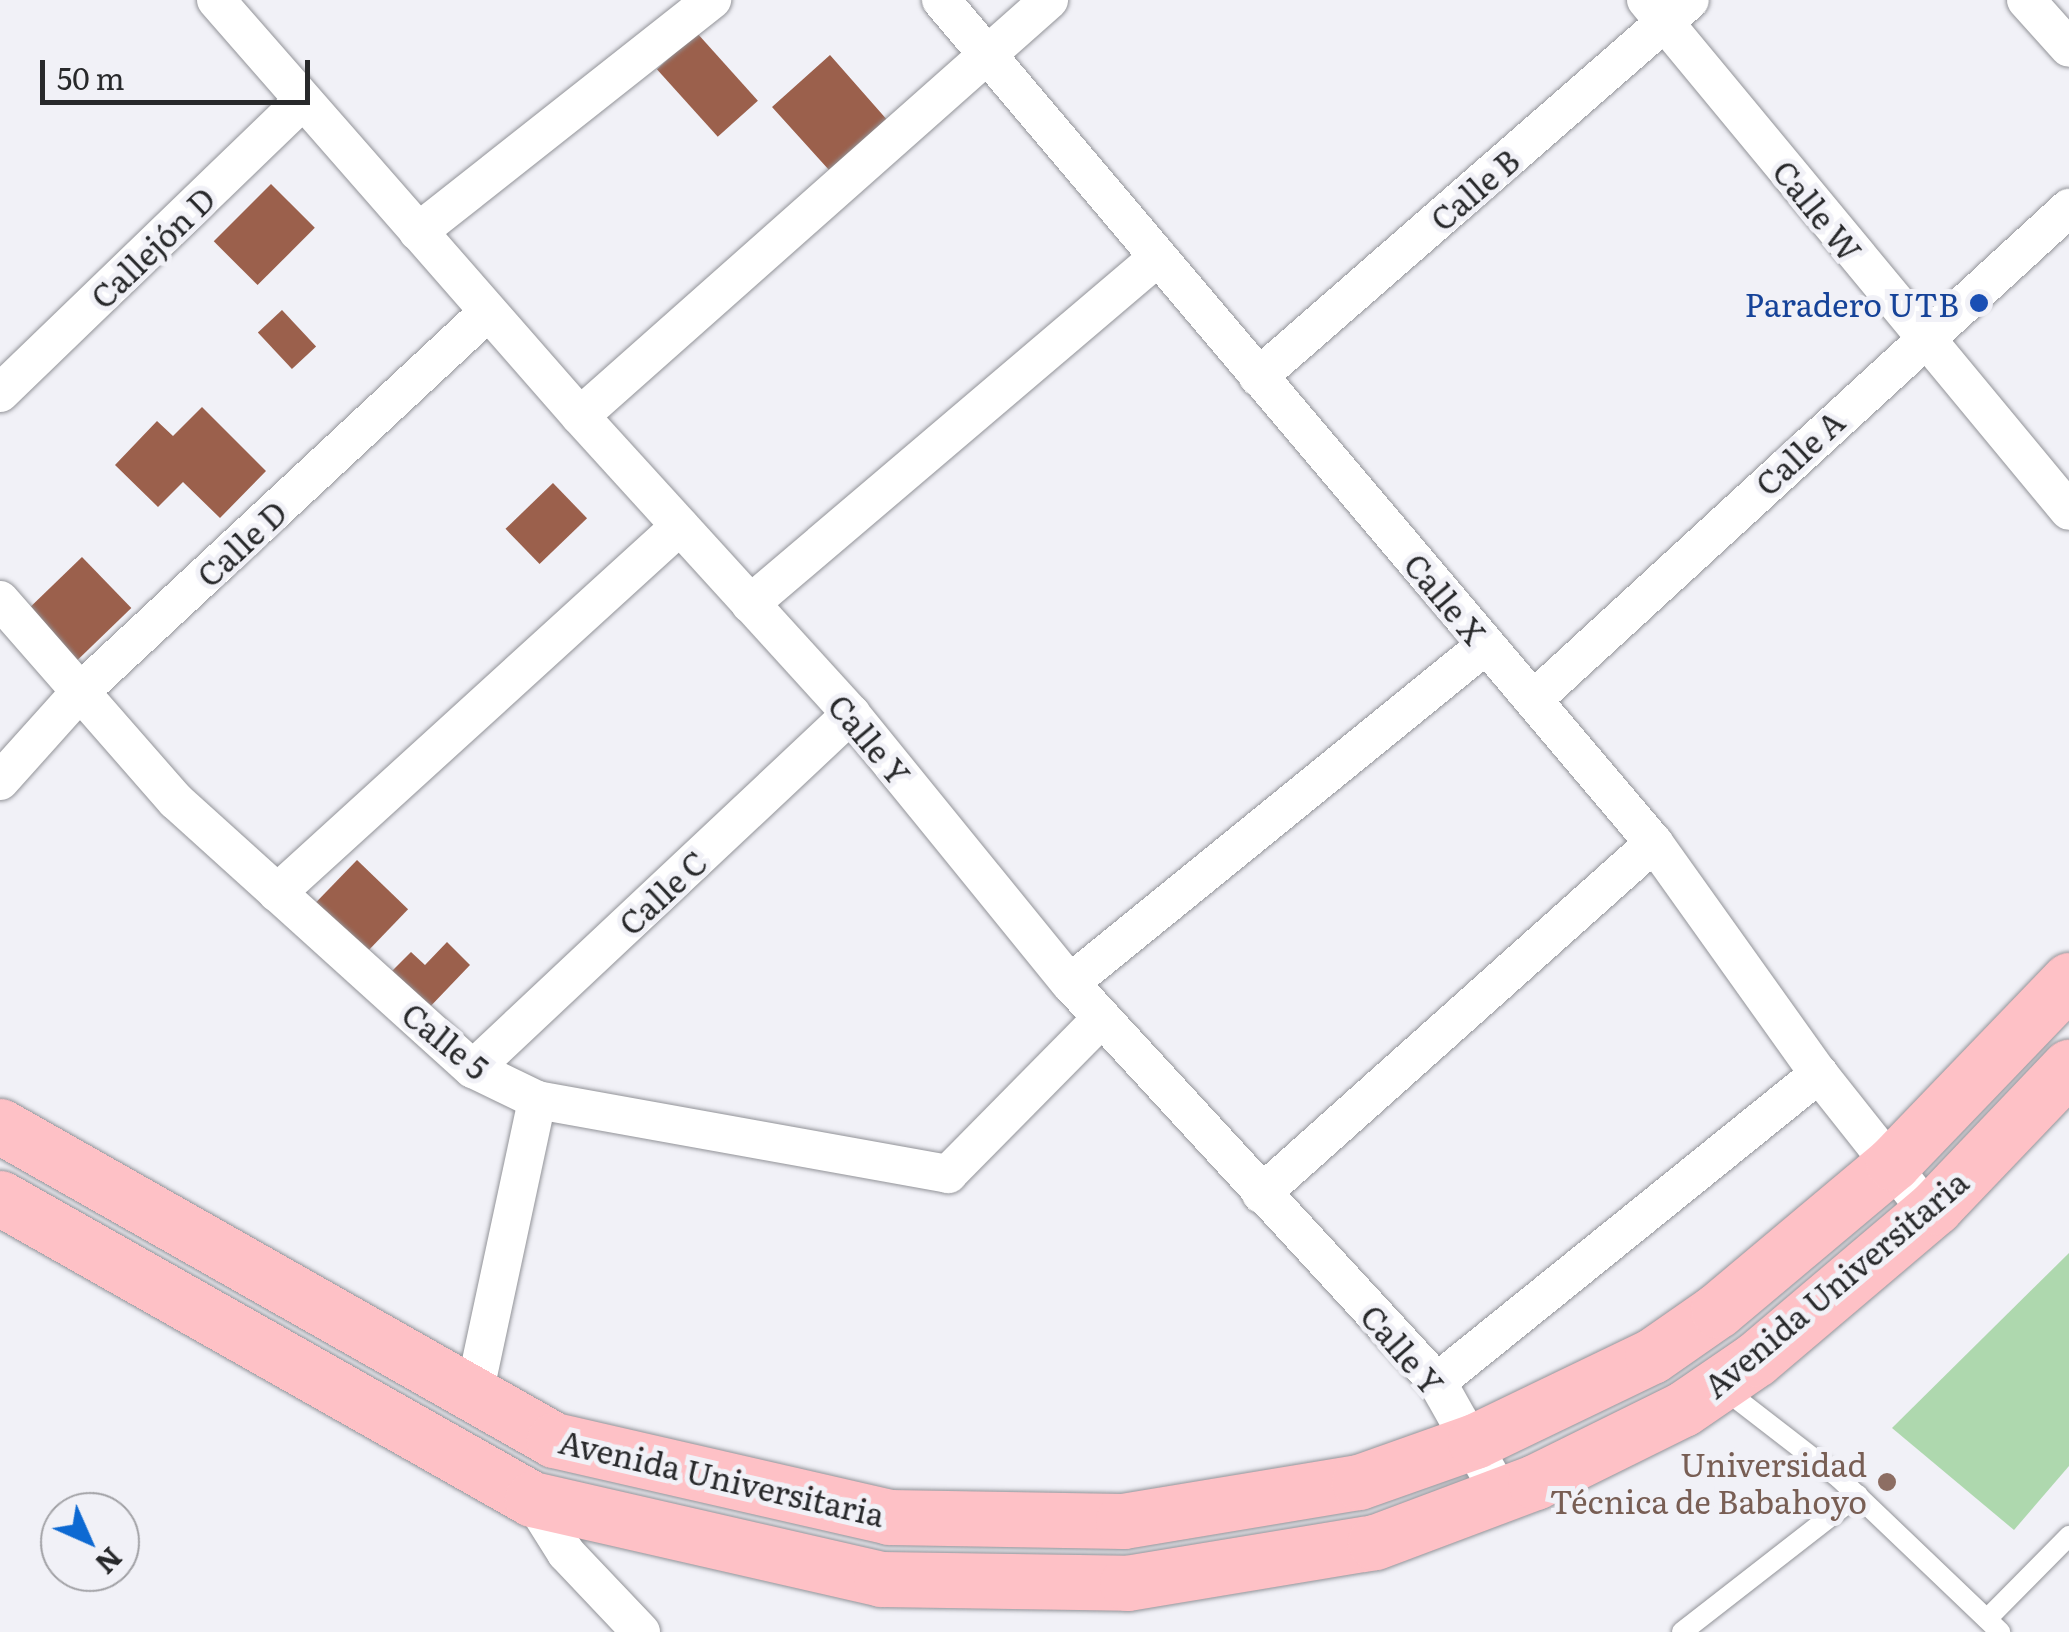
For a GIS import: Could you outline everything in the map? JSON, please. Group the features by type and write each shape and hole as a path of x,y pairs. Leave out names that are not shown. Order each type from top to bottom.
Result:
{"highway":[{"name":"Avenida Universitaria","path":"0,1126 473,1399 554,1440 889,1518 1123,1521 1359,1482 1475,1441 1652,1356 1718,1310 1893,1162 2069,980"},
{"name":"Avenida Universitaria","path":"0,1198 532,1499 881,1579 1127,1583 1374,1542 1501,1495 1719,1385 1928,1212 2069,1066"}],"street":[{"name":"Calle Y","path":"216,0 580,416 851,714 1070,983 1437,1382 1475,1441 1501,1495"},
{"path":"418,232 712,0"},
{"name":"Calle X","path":"941,0 1654,843 1819,1074 1893,1162 1928,1212"},
{"path":"580,416 1049,0"},
{"path":"2026,0 2069,48"},
{"name":"Calle W","path":"1667,7 1921,338 2069,510"},
{"name":"Calle B","path":"1258,377 1667,7"},
{"name":"Callejón D","path":"0,393 304,100"},
{"name":"Calle A","path":"1533,700 1921,338 2069,208"},
{"path":"750,604 1157,258"},
{"name":"Calle D","path":"0,781 78,694 488,312"},
{"path":"276,892 680,526"},
{"name":"Calle 5","path":"0,600 78,694 176,801 473,1070 537,1100 948,1174 1102,1018"},
{"path":"1070,983 1486,644"},
{"name":"Calle C","path":"473,1070 851,714"},
{"path":"1261,1194 1654,843"},
{"path":"1437,1382 1819,1074"},
{"path":"473,1399 537,1100"},
{"path":"532,1499 566,1553 641,1632"}],"lane":[{"path":"1719,1385 1858,1496 1993,1626 2069,1536"},
{"path":"1682,1632 1858,1496"}],"green space":[{"path":"2069,1253 2069,1466 2014,1530 1892,1428"}],"building":[{"path":"697,33 758,101 718,137 657,69"},
{"path":"830,55 896,130 819,199 809,188 829,170 772,107"},
{"path":"271,184 315,228 258,285 214,241"},
{"path":"282,310 316,347 292,369 258,333"},
{"path":"202,407 266,471 220,518 183,482 158,507 115,465 157,421 173,436"},
{"path":"553,483 587,518 540,564 506,529"},
{"path":"82,557 131,608 75,662 26,611"},
{"path":"357,860 408,909 364,955 313,905"},
{"path":"447,942 470,965 426,1011 389,974 411,952 425,965"}],"place":[{"name":"Paradero UTB","path":"1979,303"},
{"name":"Universidad Técnica de Babahoyo","path":"1887,1482"}]}
